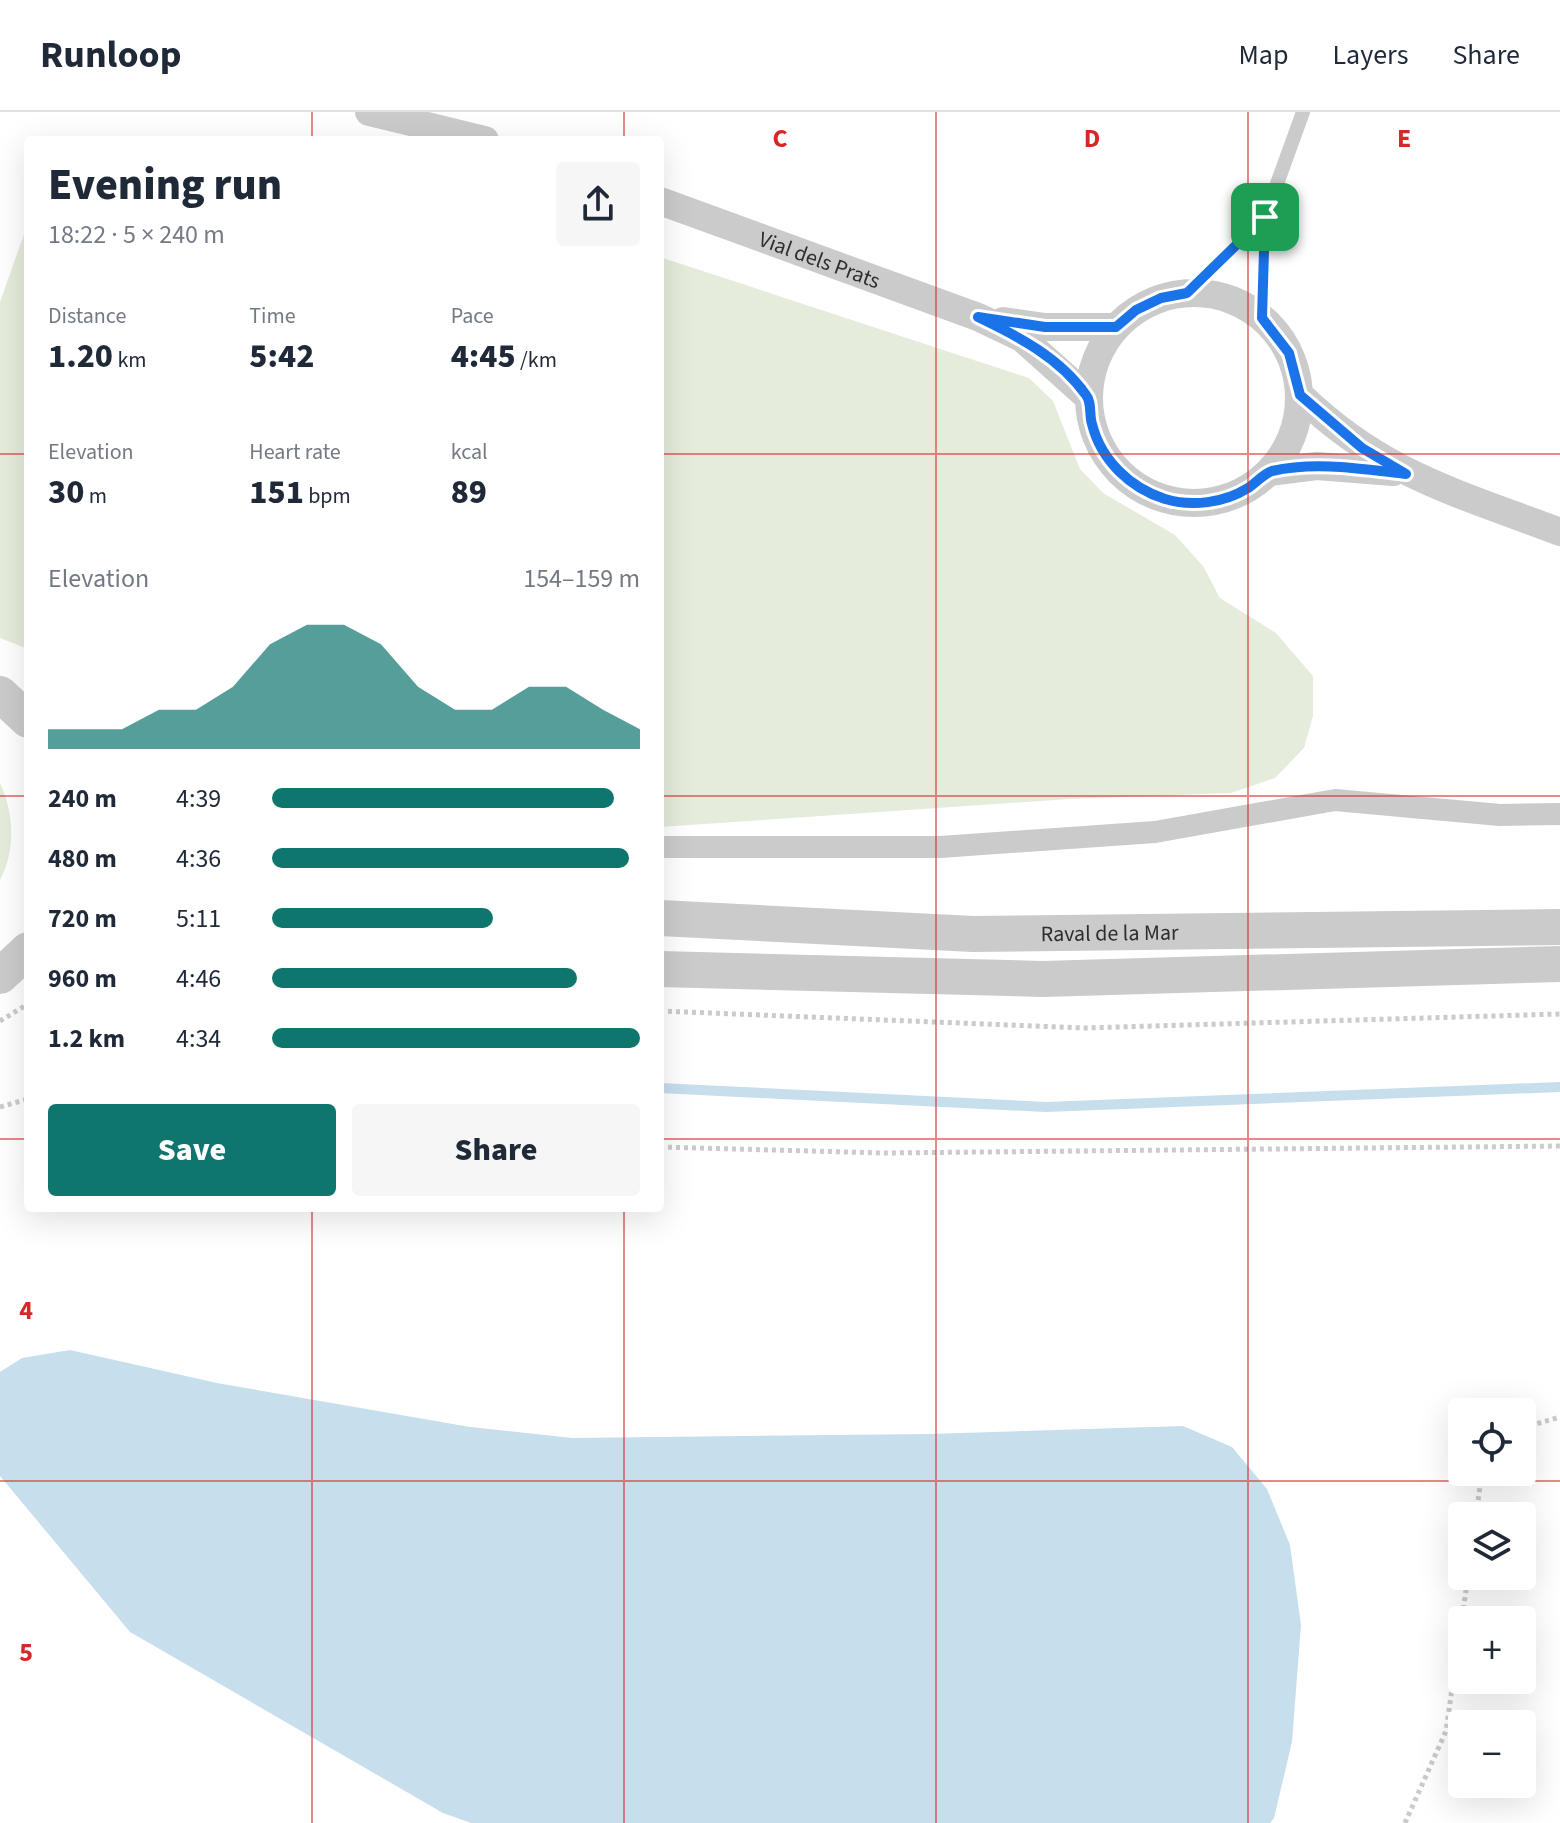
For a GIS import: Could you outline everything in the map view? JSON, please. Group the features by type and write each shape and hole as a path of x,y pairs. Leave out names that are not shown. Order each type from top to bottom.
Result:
{"street":[{"path":"369,112 468,136"},
{"name":"Vial dels Prats","path":"664,202 978,317 1022,338 1088,397"},
{"path":"1187,293 1227,298 1262,318 1289,353 1300,395 1296,424 1286,450 1269,472 1234,494 1194,503 1166,499 1141,489 1119,472 1102,450 1092,424 1088,397 1092,372 1116,327 1149,304 1187,293"},
{"name":"Vial dels Prats","path":"978,317 1045,327 1116,327"},
{"path":"1300,395 1362,448 1406,474 1560,532"},
{"path":"1269,472 1317,466 1406,474"},
{"path":"0,694 24,716"},
{"path":"664,847 940,847 1094,837 1155,832 1335,800 1500,815 1560,814"},
{"name":"Raval de la Mar","path":"664,918 973,934 1560,927"},
{"path":"0,976 24,954"},
{"name":"Raval de la Mar","path":"664,969 1043,979 1560,964"}],"lane":[{"path":"1262,318 1265,217 1303,112"},
{"path":"1187,293 1265,217"}],"path":[{"path":"0,1021 24,1006"},
{"path":"664,1011 1084,1028 1560,1014"},
{"path":"0,1107 24,1100"},
{"path":"664,1147 884,1153 1560,1146"},
{"path":"1536,1424 1560,1417"},
{"path":"1405,1823 1446,1731 1466,1590"}],"green space":[{"path":"24,234 24,647 0,638 0,302"},
{"path":"664,258 1029,378 1053,401 1080,469 1103,493 1175,535 1203,566 1220,598 1276,633 1313,676 1313,716 1304,748 1275,778 1231,793 1069,799 664,827"},
{"path":"0,783 8,807 11,844 0,880"}],"water":[{"path":"70,1350 217,1383 470,1427 572,1438 928,1434 1183,1426 1232,1447 1267,1489 1290,1545 1301,1625 1292,1742 1274,1818 1270,1823 471,1823 443,1813 130,1632 0,1476 0,1372 22,1358"}],"waterway":[{"path":"664,1088 1046,1107 1560,1087"}],"route":[{"path":"1265,217 1262,318 1278,334 1289,353 1297,374 1300,395 1328,423 1406,474 1317,466 1269,472 1247,489 1221,499 1194,503 1166,499 1141,489 1119,472 1102,450 1092,424 1088,397 1060,368 1022,338 978,317 1045,327 1116,327 1136,310 1161,298 1187,293 1265,217"}]}
